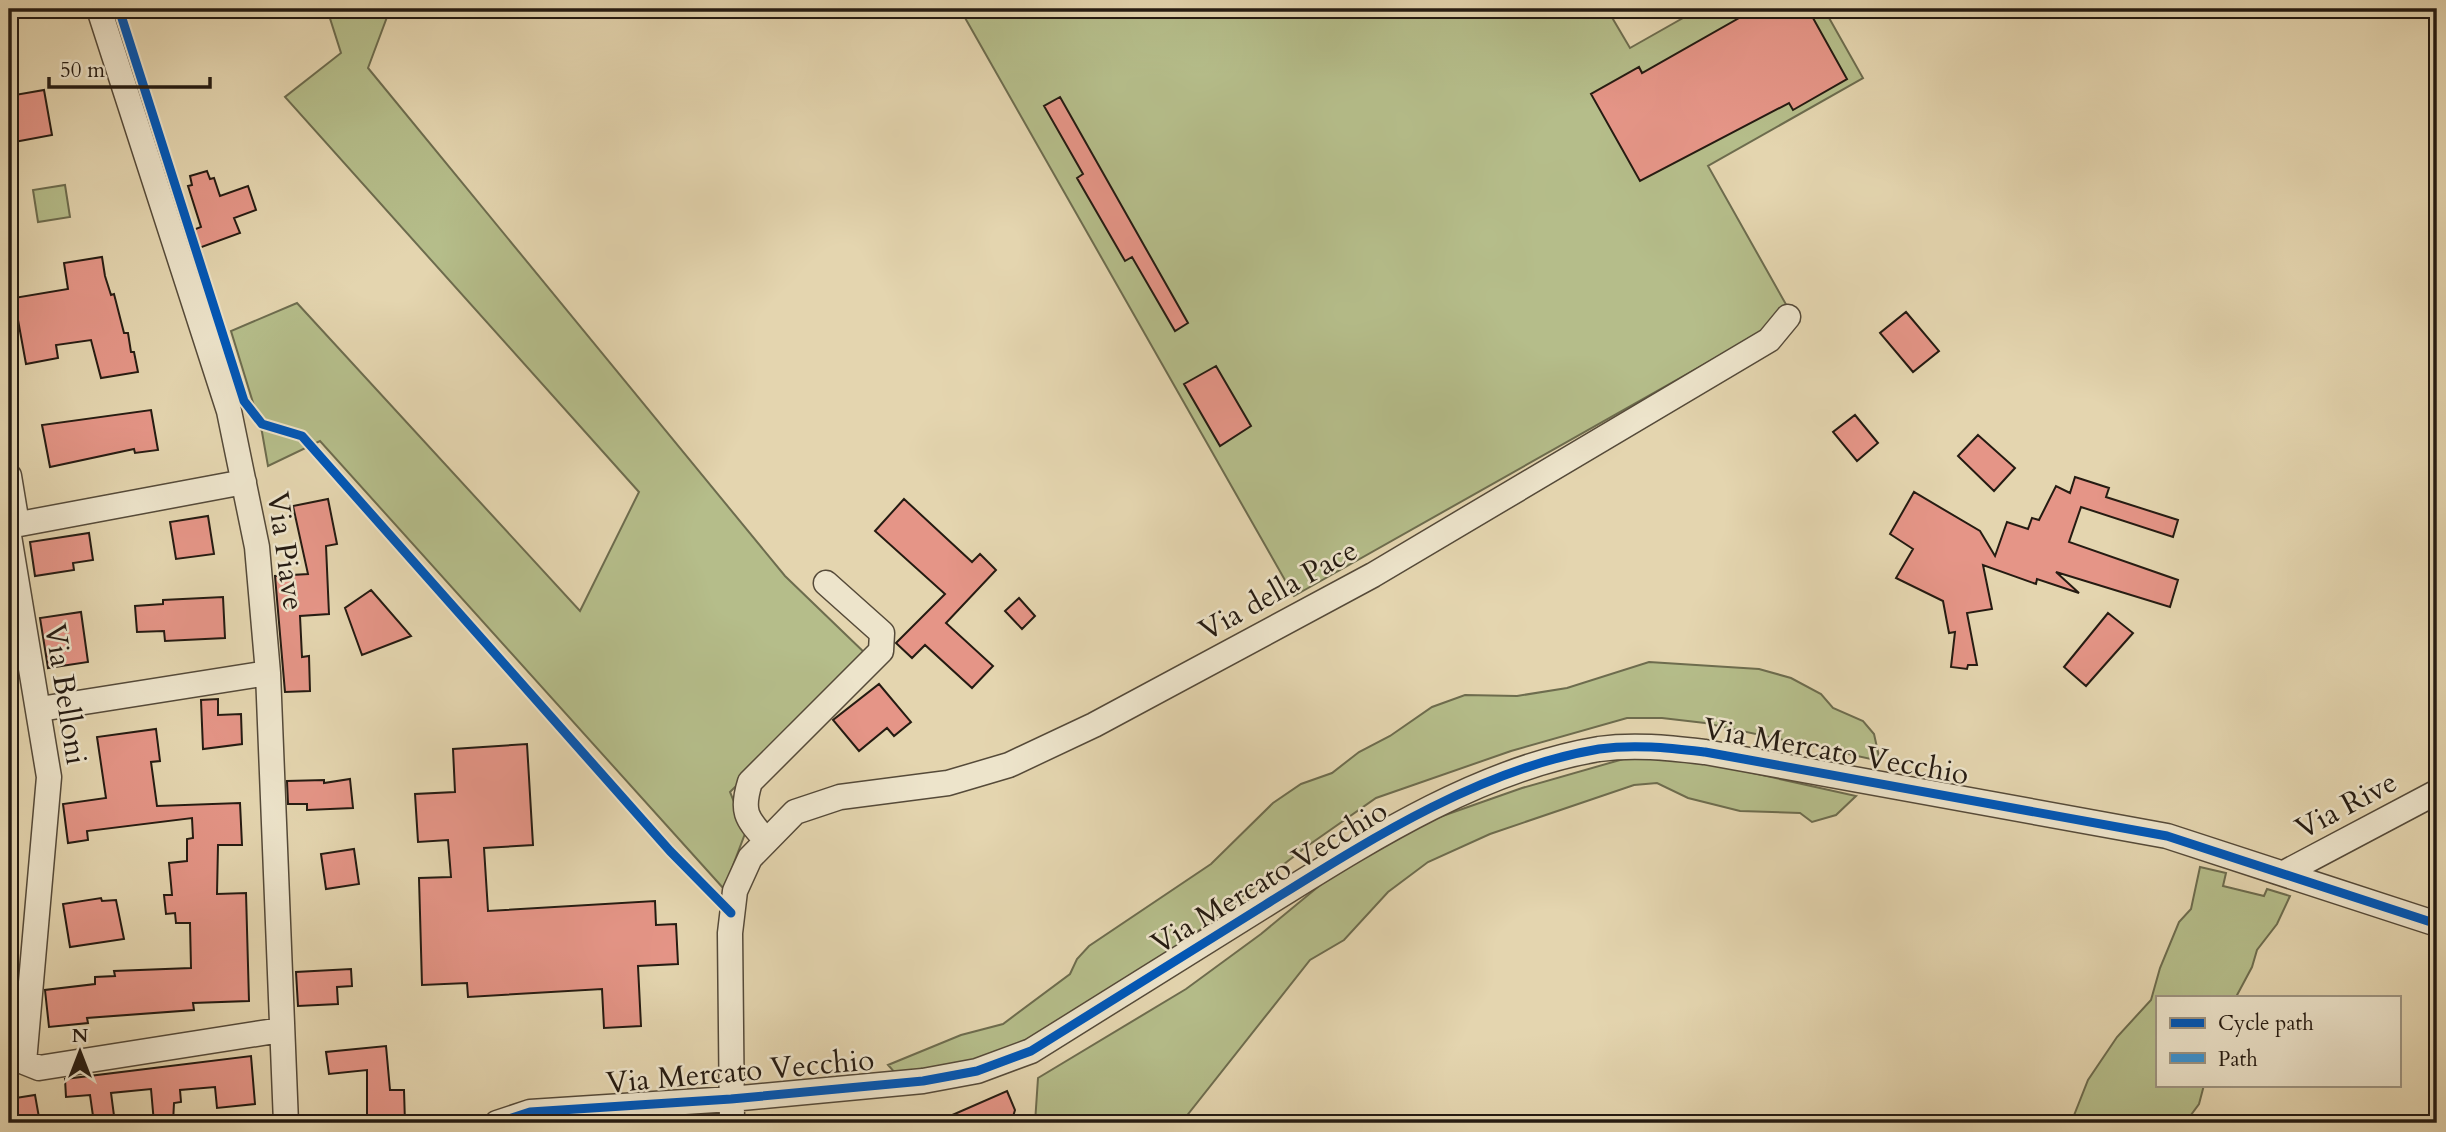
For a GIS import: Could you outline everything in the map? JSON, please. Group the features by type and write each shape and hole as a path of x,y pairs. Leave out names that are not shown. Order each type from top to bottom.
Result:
{"street":[{"name":"Via Piave","path":"99,9 229,411 257,547 268,673 286,1123"},
{"name":"Via della Pace","path":"731,1111 731,913 735,891 745,869 765,839 795,812 840,797 948,783 1009,765 1094,725 1385,568 1769,340 1788,317"},
{"name":"Via Belloni","path":"9,476 11,529 49,777 23,1056 27,1066 39,1068 281,1030"},
{"path":"11,529 244,482"},
{"path":"765,839 748,822 744,801 750,782 881,651 882,633 826,583"},
{"path":"40,709 268,673"},
{"name":"Via Mercato Vecchio","path":"497,1123 531,1118 731,1111 977,1071 1031,1051 1361,844 1460,796 1532,766 1598,750 1643,745 1704,752 1999,803 2166,836 2437,925"},
{"name":"Via Rive","path":"2284,873 2437,792"}],"green space":[{"path":"327,9 390,9 368,68 785,576 868,656 730,792 746,831 724,889 320,441 268,466 262,432 231,331 297,303 580,611 639,492 285,97 341,53"},
{"path":"960,9 1607,9 1630,48 1699,9 1824,9 1863,78 1708,166 1792,315 1294,596"},
{"path":"65,185 70,217 38,222 33,190"},
{"path":"1649,662 1759,669 1791,678 1821,694 1833,708 1863,721 1874,734 1880,761 1705,723 1662,718 1627,718 1511,751 1376,798 1306,847 1166,956 1054,1025 986,1061 896,1074 888,1065 961,1035 1003,1024 1070,974 1077,959 1089,946 1211,864 1273,803 1301,784 1332,773 1359,752 1390,736 1432,707 1465,695 1517,696 1567,688"},
{"path":"1634,756 1699,761 1856,796 1836,815 1812,822 1800,813 1740,811 1688,798 1657,783 1634,785 1490,834 1428,862 1388,892 1344,940 1310,960 1181,1123 1035,1123 1038,1078 1186,989 1261,934 1330,877 1394,833 1522,788"},
{"path":"2200,867 2226,873 2223,886 2264,896 2267,889 2290,896 2277,924 2257,950 2252,967 2237,996 2156,996 2156,1086 2204,1086 2199,1104 2185,1123 2071,1123 2088,1080 2117,1037 2151,1000 2160,968 2179,922 2191,909"}],"building":[{"path":"1755,9 1808,9 1847,79 1793,110 1789,103 1640,181 1591,94 1639,67 1642,73"},
{"path":"44,90 52,135 9,143 9,96"},
{"path":"1060,97 1188,323 1175,331 1132,257 1125,261 1077,178 1083,174 1044,106"},
{"path":"207,171 210,179 214,178 220,196 248,186 256,210 234,218 240,233 199,248 193,230 201,227 188,186 192,185 190,176"},
{"path":"102,257 105,276 111,295 114,294 124,333 128,333 138,372 101,378 91,340 56,345 58,358 26,364 14,298 68,289 64,263"},
{"path":"1906,312 1939,351 1913,372 1880,333"},
{"path":"1216,366 1251,426 1220,446 1184,384"},
{"path":"151,410 158,450 135,453 134,449 50,467 42,425"},
{"path":"1855,415 1878,443 1857,461 1833,432"},
{"path":"1978,435 2015,468 1994,491 1958,456"},
{"path":"2075,477 2109,488 2106,497 2178,520 2173,537 2081,507 2069,542 2178,580 2170,607 2056,572 2079,593 2037,579 2036,584 1983,565 1992,609 1967,613 1977,665 1968,665 1967,669 1951,667 1955,632 1949,633 1943,601 1896,578 1913,549 1890,534 1914,492 1980,531 1995,556 2007,522 2028,529 2032,518 2039,520 2056,486 2070,493"},
{"path":"328,499 337,544 326,546 329,614 300,616 302,657 309,656 310,691 285,692 275,576 308,574 293,506"},
{"path":"904,499 972,562 980,554 996,570 946,623 993,666 972,688 925,645 912,658 896,643 945,594 875,531"},
{"path":"208,516 214,554 176,559 170,522"},
{"path":"89,533 93,560 73,563 74,570 35,576 30,542"},
{"path":"371,590 411,636 362,655 345,608"},
{"path":"223,597 225,638 165,641 164,631 137,632 135,606 163,604 163,600"},
{"path":"1019,598 1035,616 1022,629 1005,611"},
{"path":"81,612 88,662 48,668 40,618"},
{"path":"2108,613 2133,633 2086,686 2064,667"},
{"path":"879,684 911,722 894,736 887,728 859,751 833,720"},
{"path":"218,699 218,715 241,714 242,744 203,749 201,700"},
{"path":"156,729 160,761 151,762 157,806 240,803 242,845 218,845 217,894 246,893 249,1001 193,1003 194,1010 87,1018 88,1023 49,1027 45,990 95,984 95,977 115,976 114,971 191,968 190,923 176,923 175,913 166,914 164,895 172,895 169,863 187,861 187,839 193,838 192,818 87,831 88,840 68,843 63,804 106,798 97,737"},
{"path":"527,744 533,845 484,848 488,911 655,901 656,925 676,924 678,964 638,966 641,1026 604,1028 602,989 468,997 467,983 422,985 419,878 451,877 448,840 418,842 415,794 455,792 453,749"},
{"path":"350,779 353,808 307,810 307,804 288,804 287,781 324,780 324,783"},
{"path":"354,849 359,884 326,889 321,854"},
{"path":"101,898 102,901 116,900 124,939 70,947 63,904"},
{"path":"351,969 352,986 337,987 338,1004 298,1006 296,972"},
{"path":"386,1046 390,1090 404,1090 405,1123 367,1123 367,1070 329,1074 326,1052"},
{"path":"251,1056 255,1104 217,1108 215,1087 180,1090 181,1102 174,1103 173,1123 154,1123 151,1089 111,1093 115,1123 94,1123 90,1095 66,1097 65,1079"},
{"path":"1007,1091 1015,1110 1011,1123 934,1123"},
{"path":"35,1095 40,1123 9,1123 9,1099"}],"marked path":[{"path":"1833,14 1835,9"}],"cycle path":[{"path":"119,9 244,401 262,424 302,436 670,851 731,913"},
{"path":"497,1123 530,1112 731,1099 923,1081 977,1071 1031,1051 1343,857 1425,811 1510,773 1599,749 1652,747 1705,752 2167,836 2437,924"}]}
